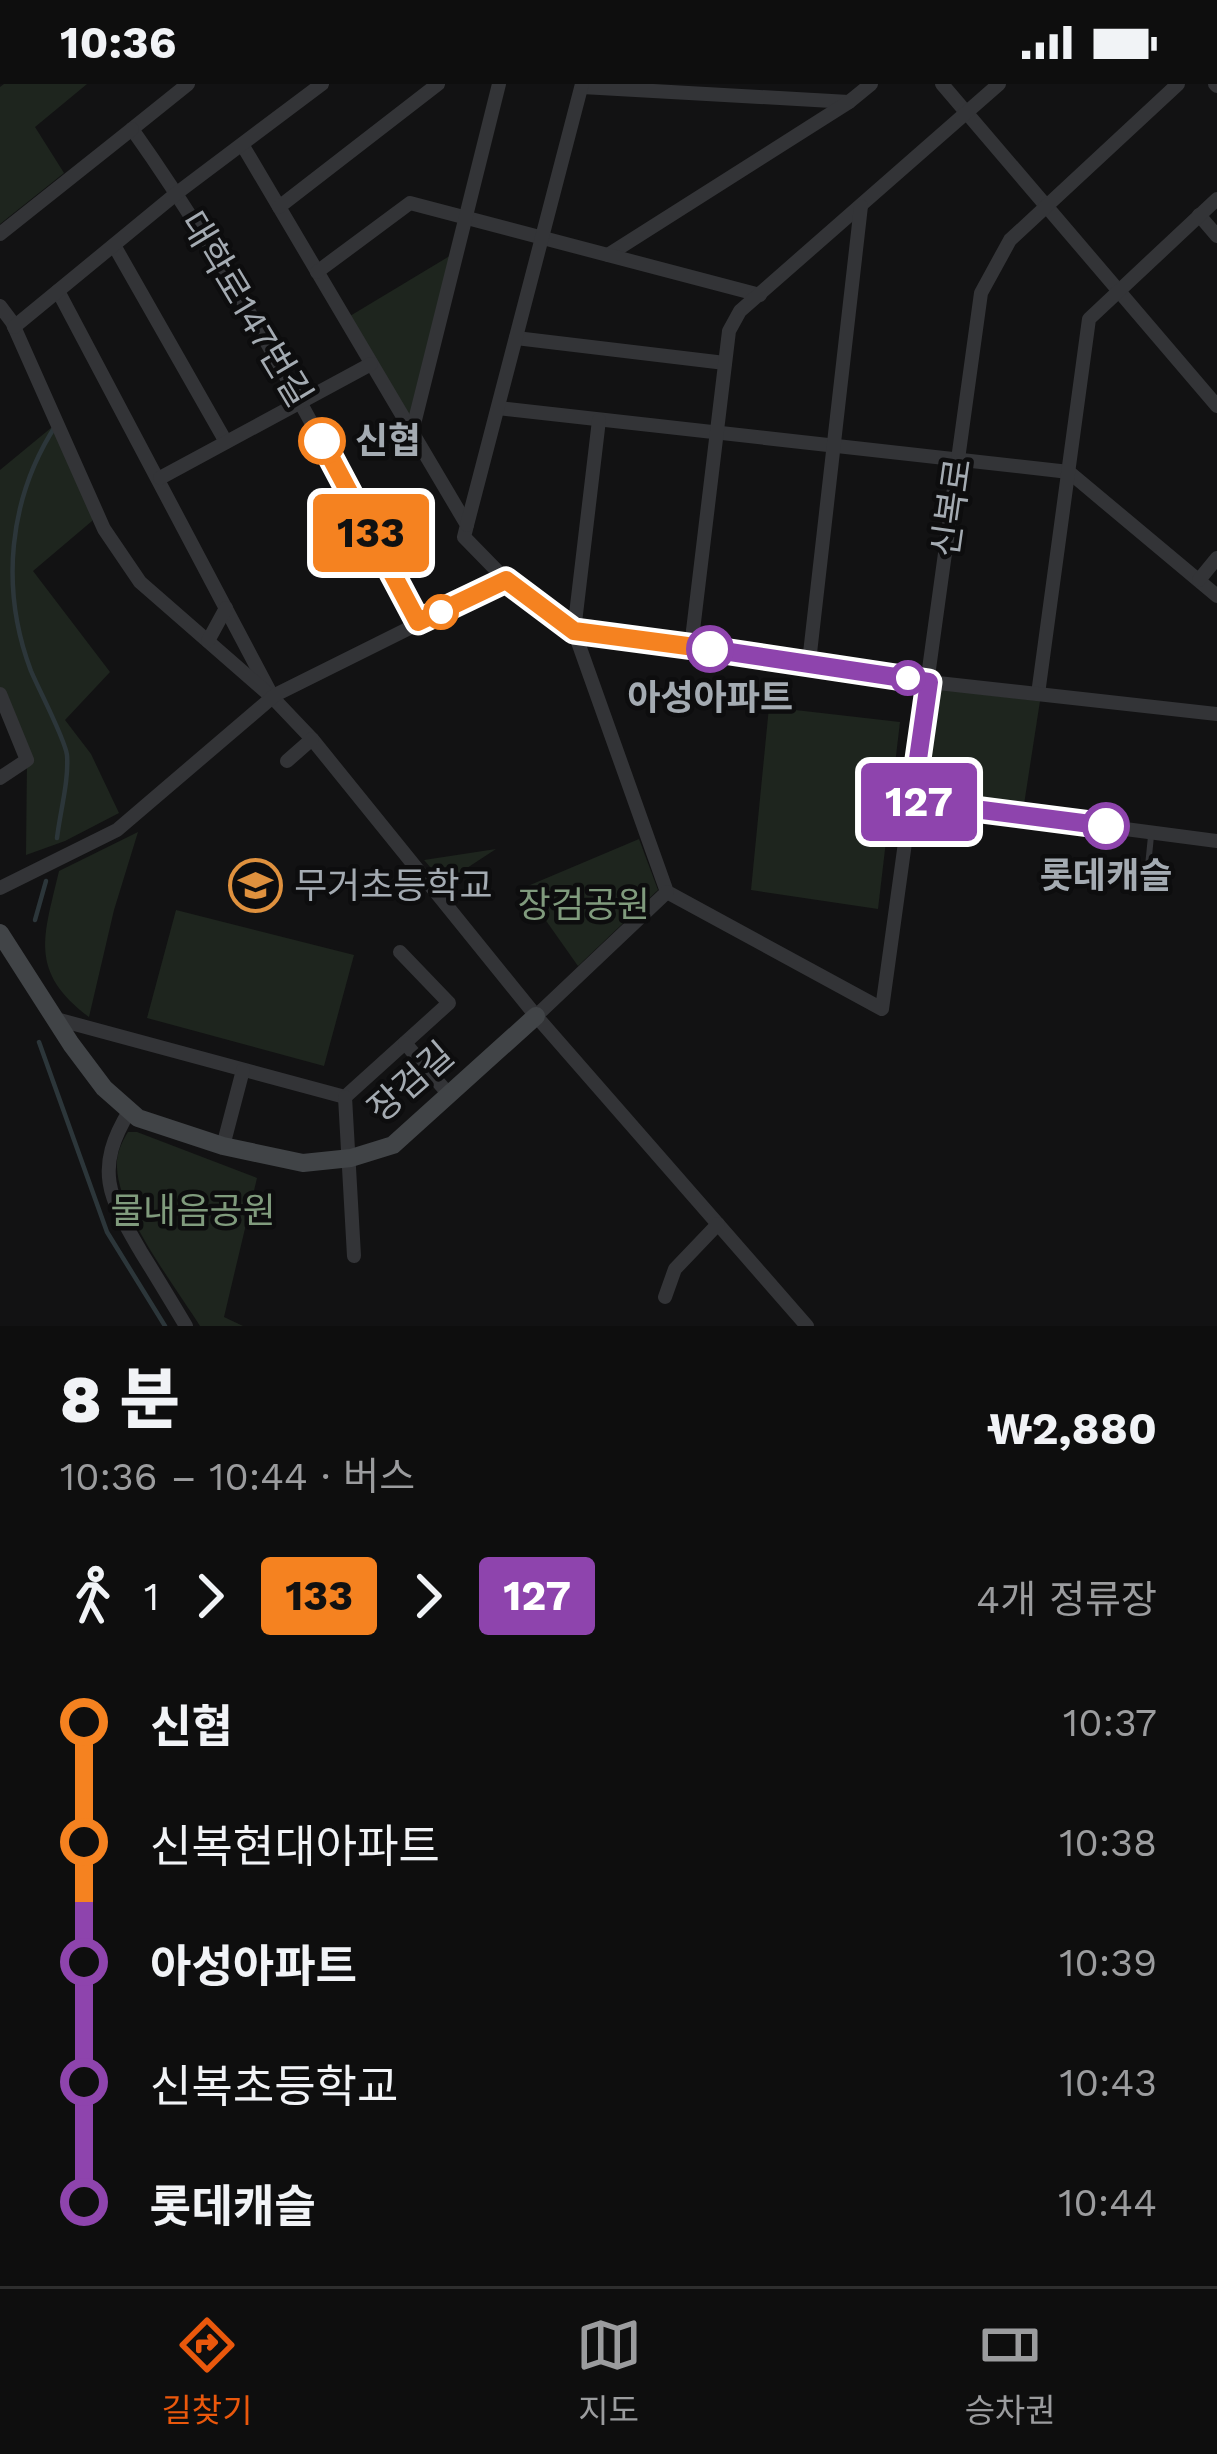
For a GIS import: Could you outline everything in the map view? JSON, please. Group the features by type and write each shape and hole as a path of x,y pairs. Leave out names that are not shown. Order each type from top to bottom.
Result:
{"main road":[{"name":"장검길","path":"0,933 104,1088 138,1118 223,1146 303,1163 351,1158 393,1145 536,1016"}],"street":[{"path":"0,233 188,84"},
{"path":"14,327 322,84"},
{"path":"405,84 417,100"},
{"path":"279,207 438,84"},
{"path":"412,432 499,84"},
{"path":"835,84 842,102"},
{"path":"608,255 871,84"},
{"path":"942,84 1217,406"},
{"path":"691,646 729,331 740,311 999,84"},
{"name":"신복로","path":"667,892 882,1009 981,293 1010,240 1178,84"},
{"path":"842,102 582,86 464,537 506,580 574,631 929,682 1217,714"},
{"name":"대학로147번길","path":"132,129 177,194 302,404 418,622"},
{"path":"243,146 467,525"},
{"path":"1038,694 1089,319 1217,200"},
{"path":"317,272 410,203 760,295"},
{"path":"809,662 861,206"},
{"path":"1199,215 1217,236"},
{"path":"116,247 226,442"},
{"path":"58,291 273,697"},
{"path":"0,306 14,327 104,529 140,582 273,697 312,739 536,1016 807,1326"},
{"path":"516,338 725,363"},
{"path":"160,478 371,364"},
{"path":"498,408 1069,472 1217,596"},
{"path":"536,1016 667,892 574,631 598,420"},
{"path":"1198,580 1217,558"},
{"path":"6,885 117,830 273,697 506,580"},
{"path":"208,641 226,608"},
{"path":"0,694 27,760 0,778"},
{"path":"287,761 312,739"},
{"path":"912,801 1217,841"},
{"path":"345,1097 449,1003 400,952"},
{"path":"56,1019 345,1097"},
{"path":"405,1042 445,1090"},
{"path":"223,1146 243,1070"},
{"path":"345,1097 354,1256"},
{"path":"130,1111 112,1143 108,1177 112,1203 186,1326"},
{"path":"665,1297 675,1269 718,1224"}],"lane":[{"path":"1148,866 1151,832"}],"green space":[{"path":"87,84 35,127 64,173 0,224 0,87"},
{"path":"453,254 410,419 350,316"},
{"path":"57,423 95,509 92,521 33,571 110,672 65,720 91,754 119,813 26,855 27,760 0,694 0,470"},
{"path":"936,689 1040,701 1023,811 926,800 921,795"},
{"path":"769,707 900,722 878,909 751,890"},
{"path":"138,832 89,1017 56,984 49,968 46,934 59,871"},
{"name":"장검공원","path":"639,839 658,890 578,966 523,888"},
{"path":"496,849 444,883 424,860"},
{"path":"176,910 354,955 324,1066 147,1018"},
{"name":"물내음공원","path":"128,1132 257,1178 224,1317 243,1326 200,1326 150,1249 120,1186 117,1158"}],"waterway":[{"path":"56,425 27,483 14,545 13,577 21,640 67,755 57,838"},
{"path":"35,920 46,881"},
{"path":"39,1042 107,1232 165,1326"}],"bus line":[{"name":"133","path":"322,441 418,622 506,580 574,631 710,649"},
{"name":"127","path":"710,649 929,682 912,801 1106,826"}],"place":[{"name":"신협","path":"322,441"},
{"name":"아성아파트","path":"710,649"},
{"name":"롯데캐슬","path":"1106,826"},
{"name":"무거초등학교","path":"255,886"}]}
